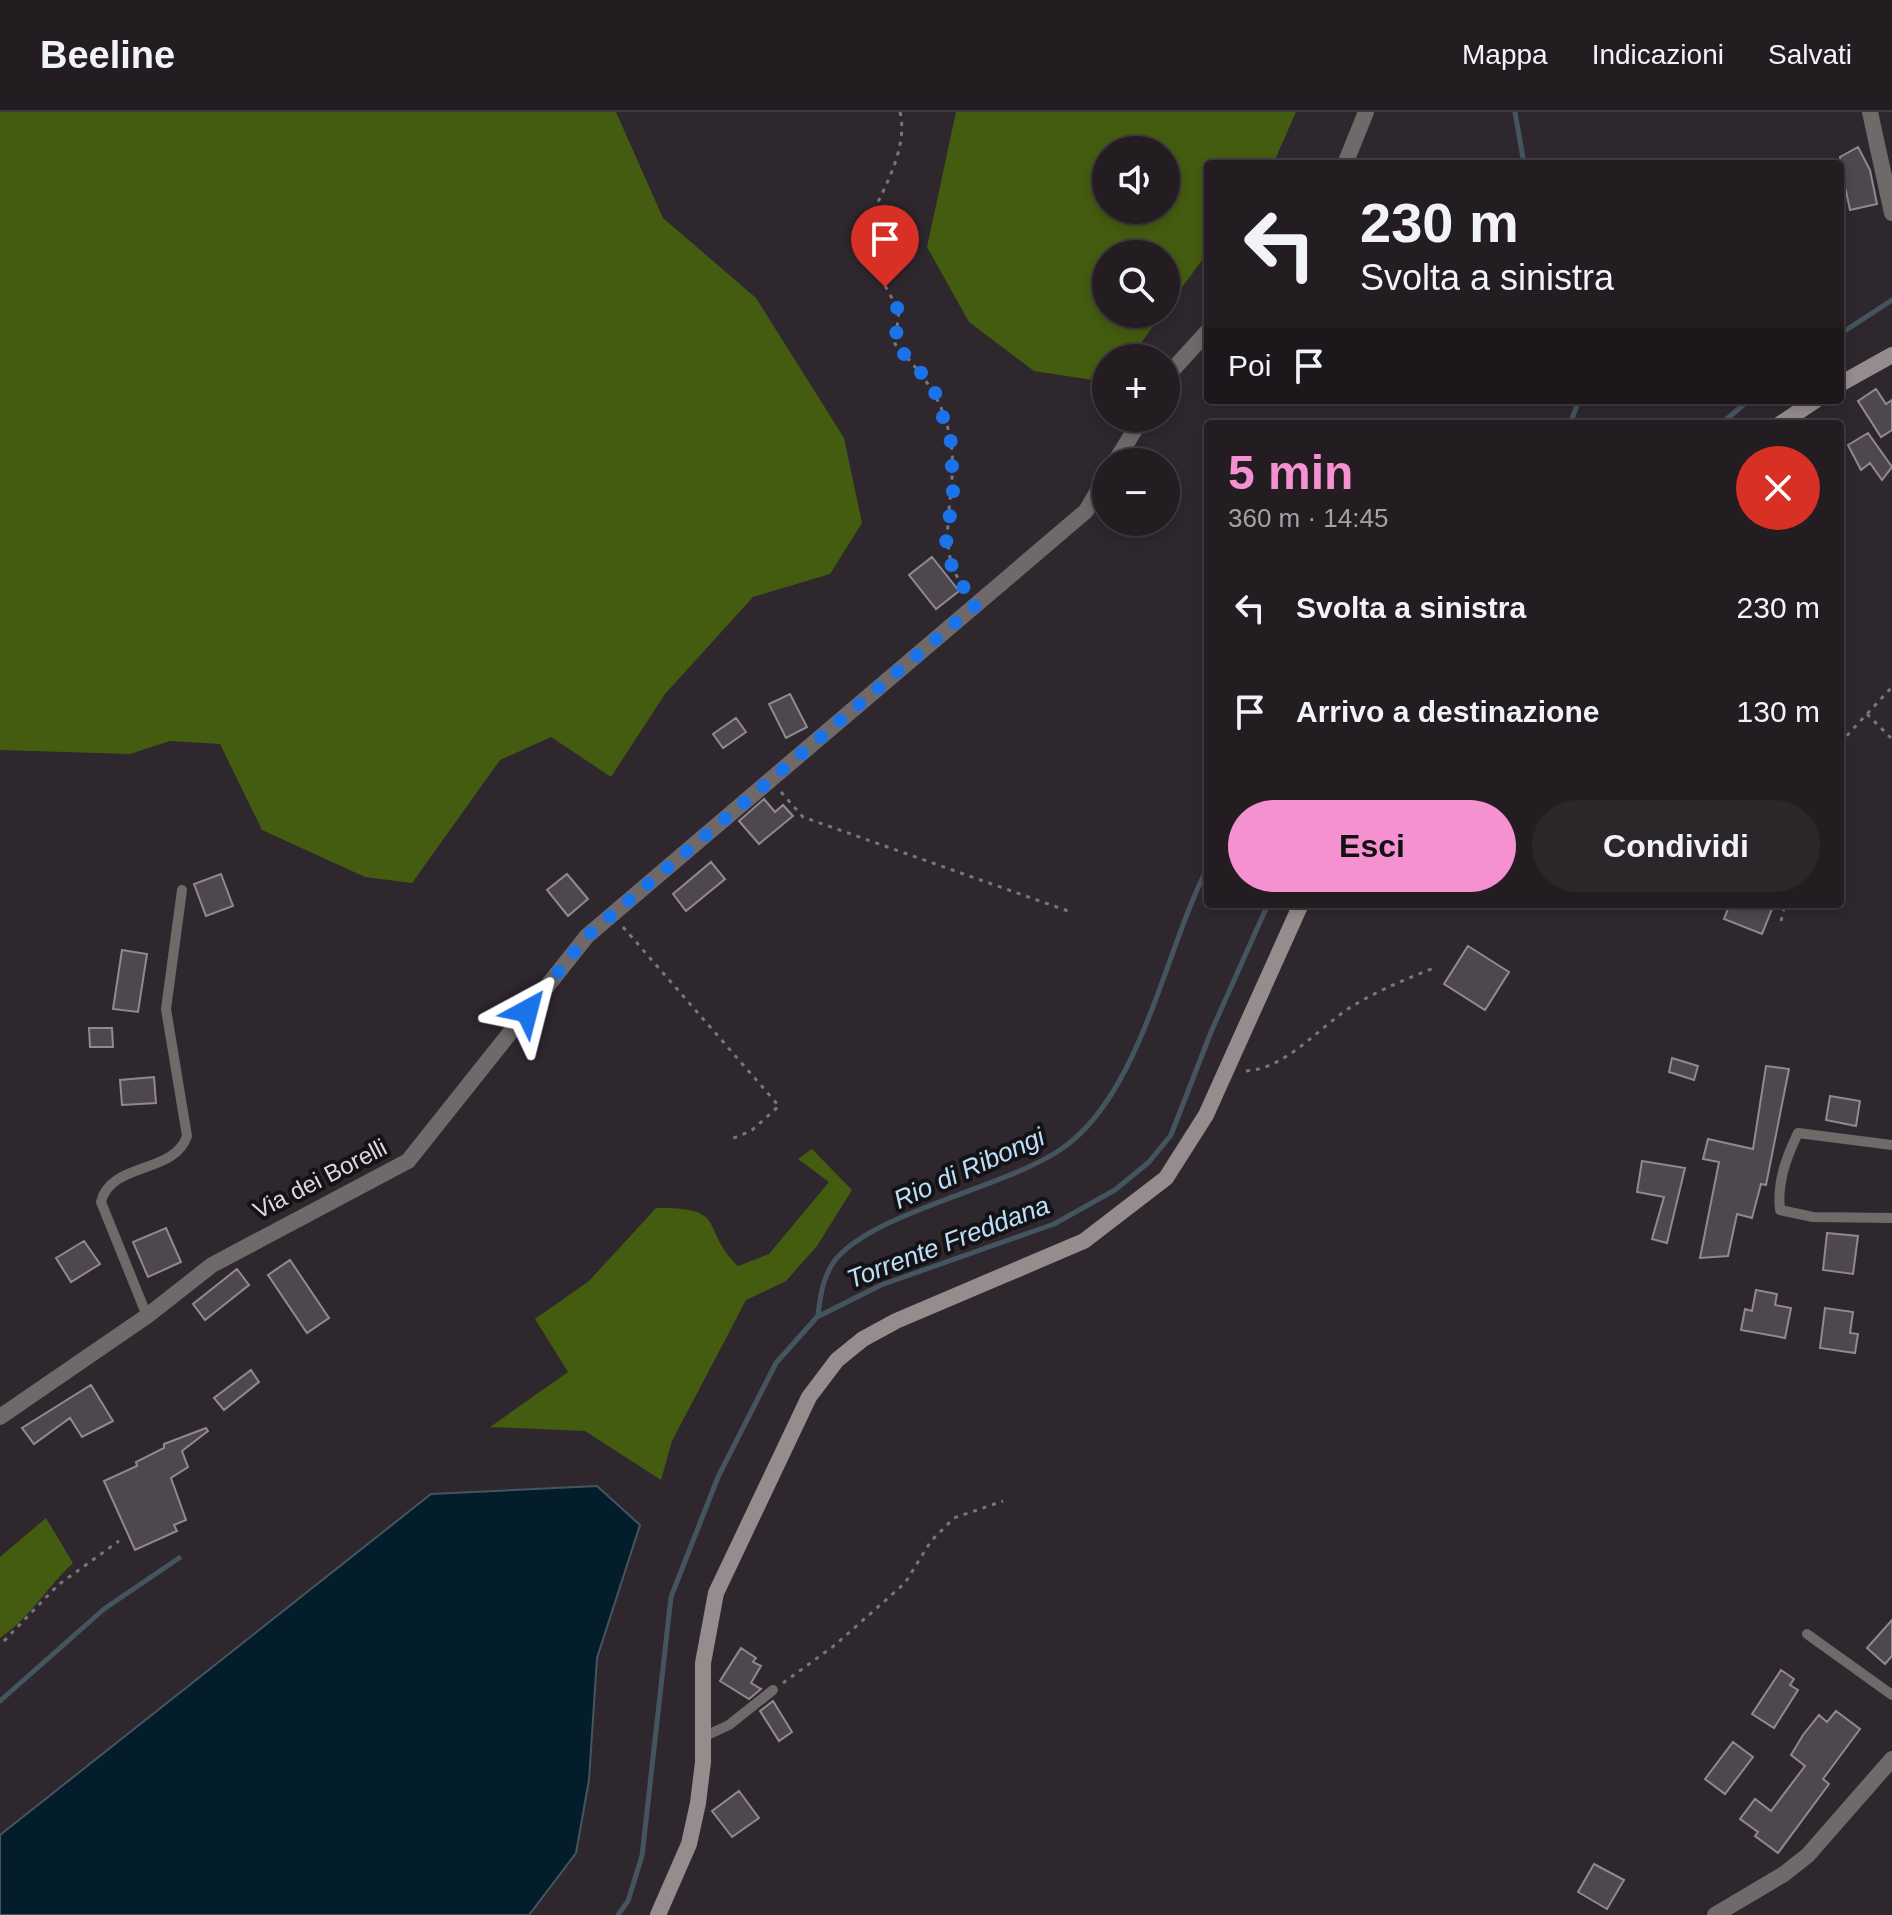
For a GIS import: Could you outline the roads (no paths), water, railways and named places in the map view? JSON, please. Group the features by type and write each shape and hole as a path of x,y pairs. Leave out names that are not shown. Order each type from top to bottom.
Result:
{"main road":[{"path":"1844,382 1892,355"},
{"path":"1786,420 1810,404"},
{"path":"658,1915 689,1844 698,1803 703,1737 703,1663 716,1593 809,1397 837,1360 882,1327 1069,1249 1125,1212 1166,1178 1180,1159 1226,1072 1299,908"}],"street":[{"path":"1347,160 1366,112"},
{"path":"1870,112 1892,213"},
{"path":"1180,362 1204,335"},
{"name":"Via dei Borelli","path":"0,1417 147,1316 237,1249 408,1161 587,936 1086,511 1092,501"},
{"path":"1715,1915 1808,1855 1892,1759"}],"lane":[{"path":"147,1316 101,1202 111,1183 175,1154 184,1146 187,1136 166,1009 182,890"},
{"path":"1892,1145 1798,1133 1785,1159 1778,1194 1780,1210 1813,1217 1892,1218"},
{"path":"1807,1634 1892,1695"},
{"path":"703,1737 729,1725 773,1690"}],"water":[{"path":"597,1486 640,1525 597,1658 589,1780 576,1853 529,1915 0,1915 0,1835 431,1494"}],"waterway":[{"name":"Rio di Ribongi","path":"1515,112 1523,160"},
{"name":"Torrente Freddana","path":"1844,331 1892,300"},
{"name":"Rio di Ribongi","path":"1572,420 1578,404"},
{"name":"Torrente Freddana","path":"1726,420 1744,404"},
{"name":"Rio di Ribongi","path":"818,1316 828,1272 836,1259 854,1242 909,1214 1036,1164 1060,1150 1088,1126 1111,1095 1131,1059 1204,876"},
{"name":"Torrente Freddana","path":"618,1915 628,1901 642,1856 671,1597 718,1477 776,1363 817,1317 881,1285 1054,1224 1115,1190 1149,1162 1171,1135 1211,1032 1266,908"},
{"path":"0,1701 104,1609 179,1558"}]}
